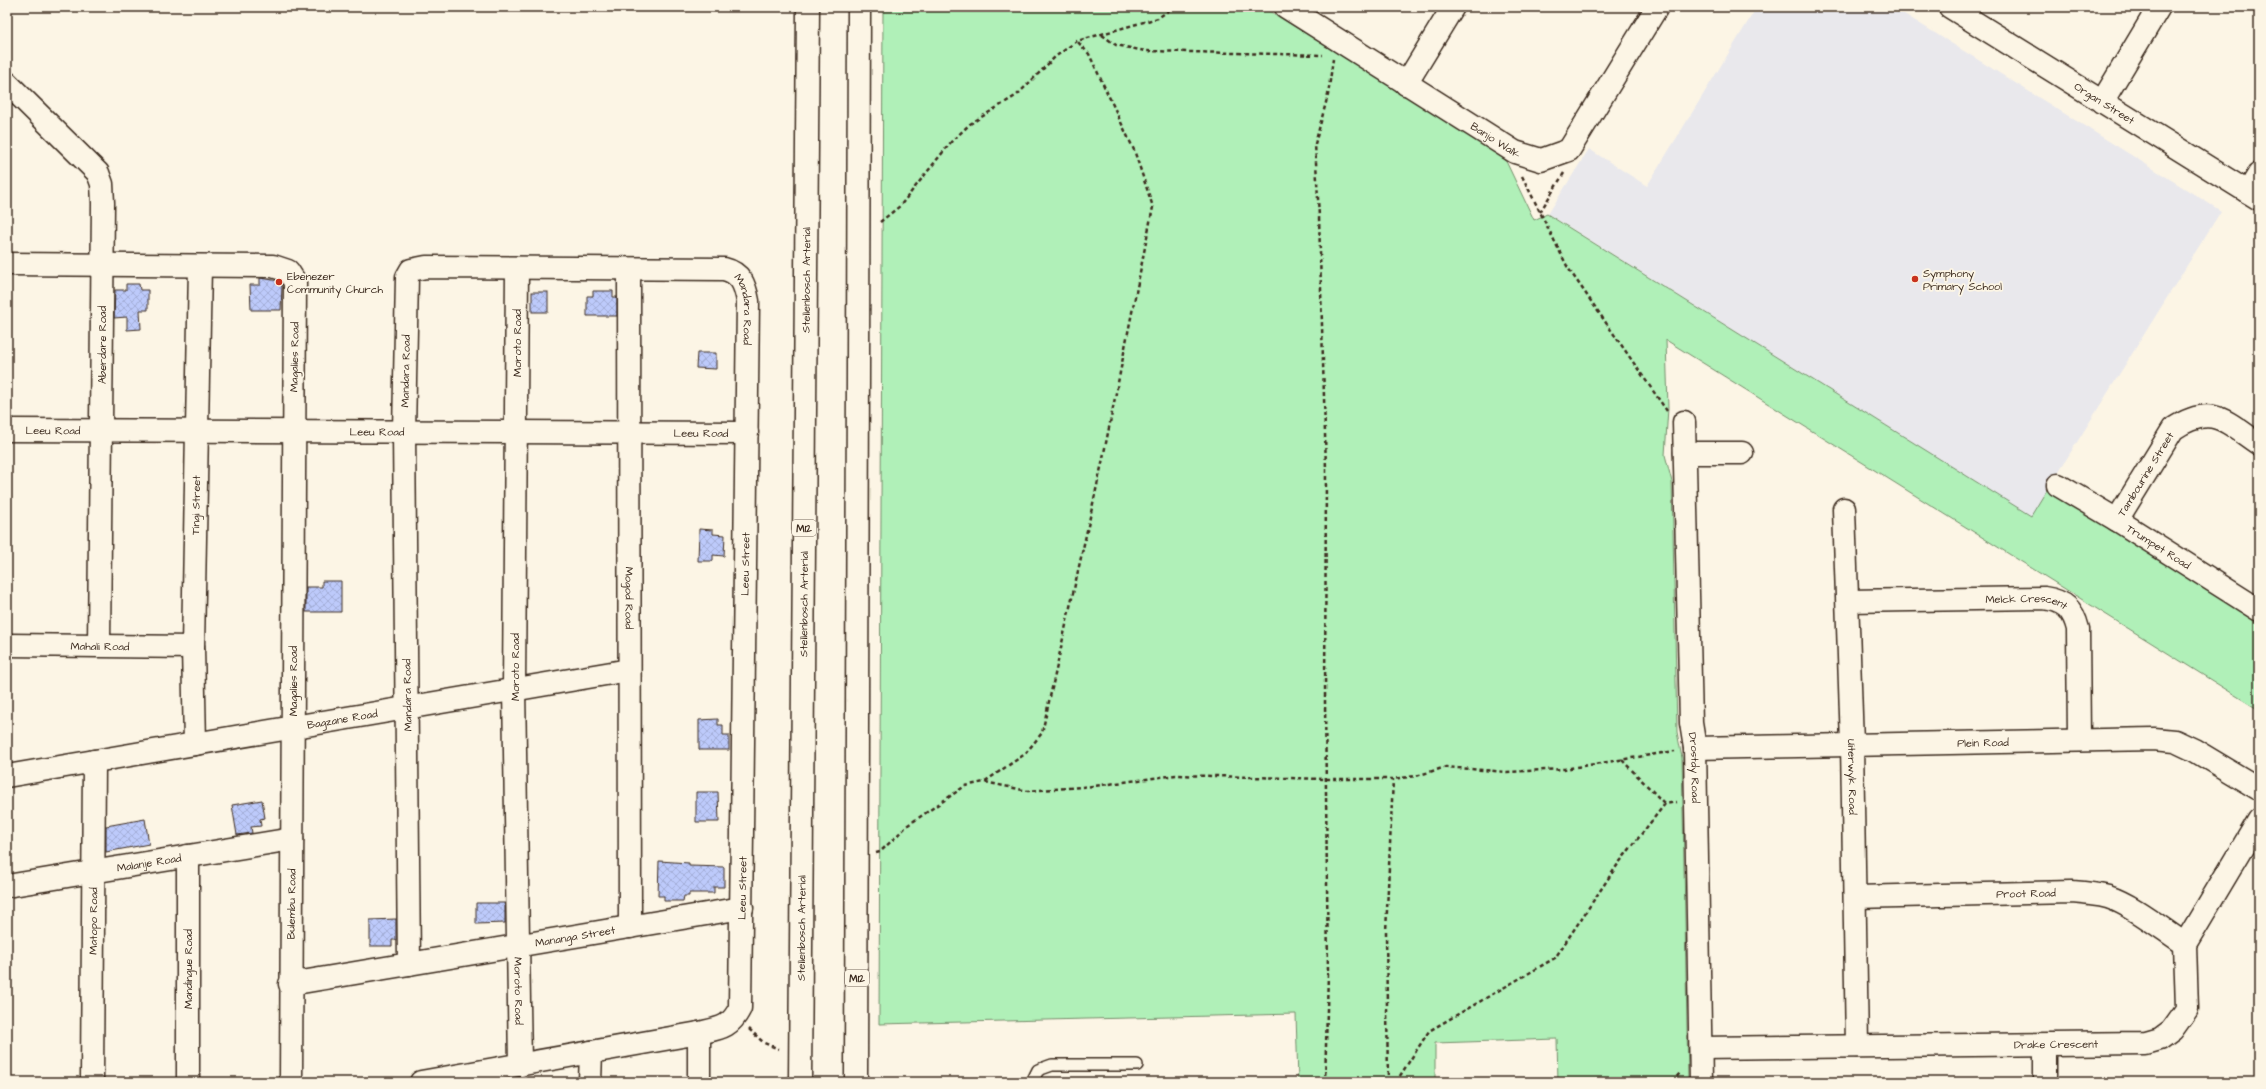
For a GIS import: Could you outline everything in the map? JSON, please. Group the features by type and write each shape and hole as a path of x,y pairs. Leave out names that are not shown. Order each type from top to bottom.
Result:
{"street":[{"name":"Stellenbosch Arterial","path":"800,1082 808,7"},
{"name":"M12","path":"856,1082 859,7"},
{"name":"Banjo Walk","path":"1286,7 1515,152 1535,159 1551,157 1568,150 1657,7"},
{"path":"1406,84 1453,7"},
{"name":"Organ Street","path":"1951,7 2102,102 2255,188"},
{"path":"2102,102 2158,7"},
{"name":"Aberdare Road","path":"7,83 98,173 102,184 99,645"},
{"name":"Magalies Road","path":"7,264 273,266 288,271 293,276 295,282 292,727"},
{"name":"Tingi Street","path":"195,744 193,647 200,266"},
{"name":"Mandara Road","path":"409,964 404,432 406,286 407,277 411,270 426,267 724,269 733,271 746,286 748,301 746,433"},
{"name":"Moroto Road","path":"517,268 514,688 520,1065"},
{"name":"Mogod Road","path":"629,269 630,927"},
{"name":"Tambourine Street","path":"2117,520 2173,430 2186,421 2197,416 2212,416 2259,444"},
{"name":"Drostdy Road","path":"1684,422 1691,723 1694,748 1696,798 1701,1082"},
{"name":"Leeu Road","path":"7,430 746,433"},
{"name":"Leeu Street","path":"736,1016 741,998 746,433"},
{"path":"1685,454 1742,453"},
{"name":"Trumpet Road","path":"2058,485 2117,520 2259,610"},
{"name":"Uiterwyk Road","path":"1844,509 1852,744 1857,1046"},
{"name":"Melck Crescent","path":"1848,601 2044,598 2055,600 2068,606 2075,616 2078,629 2079,739"},
{"name":"Mahali Road","path":"7,645 193,647"},
{"name":"Bagzane Road","path":"7,776 407,706 629,670"},
{"name":"Bulembu Road","path":"291,1082 290,984 292,727"},
{"name":"Plein Road","path":"1694,748 2079,739 2154,739 2175,741 2194,750 2259,789"},
{"name":"Matopo Road","path":"92,1082 94,761"},
{"path":"2185,944 2259,820"},
{"name":"Malanje Road","path":"7,886 292,839"},
{"name":"Mandingue Road","path":"188,856 188,1082"},
{"name":"Proot Road","path":"1855,898 2072,892 2091,893 2110,898 2126,906 2185,944"},
{"name":"Mananga Street","path":"290,984 742,908"},
{"name":"Drake Crescent","path":"1701,1048 2146,1043 2160,1039 2172,1030 2187,1008 2185,944"},
{"path":"421,1082 481,1077 520,1065 699,1034 724,1027 736,1016"},
{"path":"699,1034 699,1082"},
{"path":"2045,1045 2045,1082"},
{"path":"590,1082 591,1052"}],"lane":[{"path":"1032,1082 1038,1070 1052,1065 1137,1066"}],"path":[{"path":"880,222 900,206 951,142 970,124 1016,95 1055,57 1077,41 1158,18 1174,7"},
{"path":"1101,35 1116,45 1145,51 1334,55 1329,79 1328,95 1315,144 1319,217 1326,470 1326,780 1328,973 1325,1082"},
{"path":"875,853 880,852 908,825 965,786 984,782 1025,754 1042,733 1103,456 1153,207 1134,150 1089,54 1077,41"},
{"path":"1540,212 1568,168"},
{"path":"1520,172 1568,268 1666,410"},
{"path":"984,782 1028,791 1094,786 1176,775 1326,780 1393,779 1416,776 1446,767 1507,772 1550,770 1694,748"},
{"path":"1622,760 1665,804"},
{"path":"1388,1082 1386,932 1393,779"},
{"path":"1396,1082 1429,1031 1555,958 1618,864 1665,804 1696,798"},
{"path":"736,1016 764,1043 779,1048"}],"shaded area":[{"name":"Symphony Primary School","path":"1757,7 1893,7 2221,211 2031,516 1548,214 1589,149 1647,186"}],"green space":[{"path":"883,7 1263,7 1504,157 1534,220 1547,214 2031,516 2048,488 2259,621 2259,710 1666,340 1668,408 1665,455 1672,482 1677,732 1682,758 1688,1082 1558,1082 1557,1039 1435,1043 1435,1082 1298,1082 1296,1014 879,1024"}],"building":[{"path":"260,278 280,281 282,286 281,310 251,310 250,285 260,285"},
{"path":"126,284 139,284 140,290 148,290 148,310 140,310 141,329 127,330 127,317 114,318 115,290 126,290"},
{"path":"593,291 613,291 613,297 617,297 617,316 587,316 587,296 593,296"},
{"path":"532,292 548,292 548,312 532,312"},
{"path":"697,353 716,353 716,369 696,368"},
{"path":"699,529 713,530 713,534 725,535 724,556 713,555 713,561 698,561"},
{"path":"322,581 341,581 341,612 306,612 306,587 322,587"},
{"path":"718,719 718,725 723,725 723,735 729,735 729,750 699,750 699,720"},
{"path":"696,792 718,792 719,822 696,822"},
{"path":"262,800 265,818 260,819 261,826 251,827 252,833 237,835 232,805"},
{"path":"145,819 149,844 106,852 106,826"},
{"path":"659,861 689,863 689,866 724,867 724,887 714,887 714,893 689,893 689,896 684,896 683,901 664,901 664,896 658,896"},
{"path":"476,903 505,903 505,923 476,924"},
{"path":"396,919 396,940 392,940 392,946 370,946 370,920"}],"place":[{"name":"Symphony Primary School","path":"1915,279"},
{"name":"Ebenezer Community Church","path":"279,282"}]}
